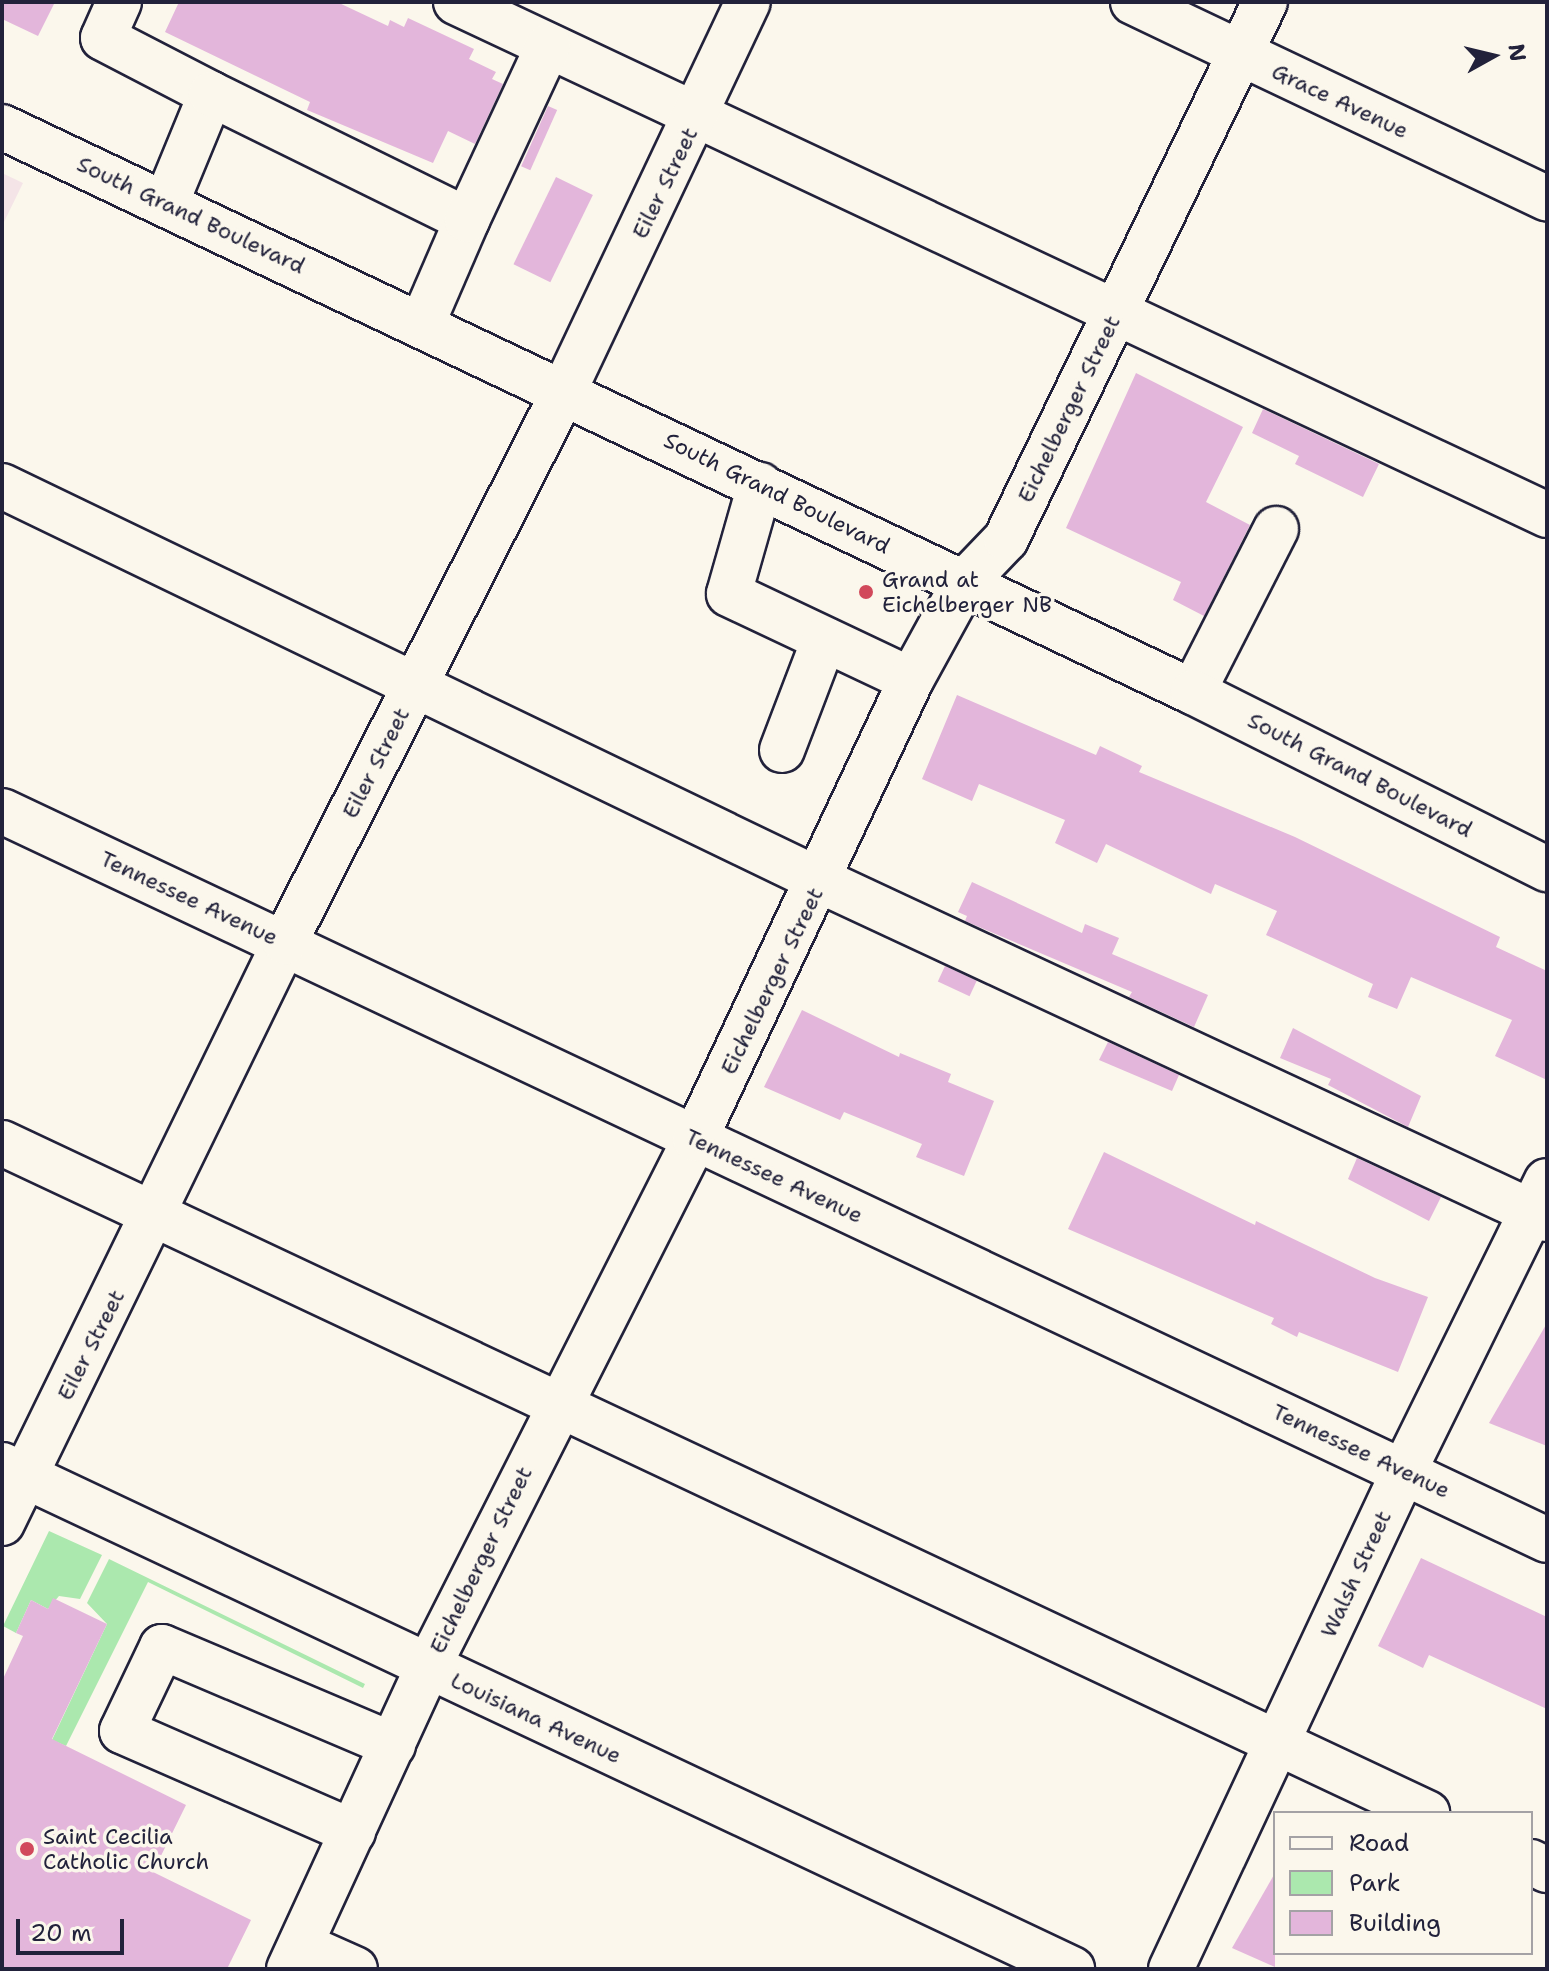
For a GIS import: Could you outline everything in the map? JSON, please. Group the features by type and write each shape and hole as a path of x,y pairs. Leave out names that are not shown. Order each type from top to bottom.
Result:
{"street":[{"path":"119,2 103,38 467,220"},
{"path":"456,2 1547,515"},
{"name":"Eiler Street","path":"2,1523 14,1470 156,1215 285,942 564,391 697,116 748,2"},
{"name":"Grace Avenue","path":"1133,2 1547,199"},
{"name":"Eichelberger Street","path":"295,1957 428,1667 557,1406 695,1139 821,881 911,680 964,583 1006,539 1265,2"},
{"path":"422,324 548,46"},
{"path":"166,203 211,94"},
{"name":"South Grand Boulevard","path":"2,127 1193,692 1547,869"},
{"path":"760,485 729,594 911,680"},
{"path":"2,486 821,881 1542,1204"},
{"path":"1193,692 1276,529"},
{"path":"782,750 824,640"},
{"name":"Tennessee Avenue","path":"2,811 1547,1540"},
{"path":"2,1143 1423,1811"},
{"name":"Walsh Street","path":"1171,1969 1404,1471 1542,1204"},
{"name":"Louisiana Avenue","path":"14,1470 1072,1969"},
{"path":"353,1832 122,1731 162,1647 393,1745"},
{"path":"295,1957 355,1969"}],"shaded area":[{"path":"2,173 23,183 2,226"}],"green space":[{"path":"49,1531 102,1555 80,1599 59,1596 48,1609 31,1600 16,1633 3,1626"},
{"path":"109,1559 365,1684 363,1688 148,1582 66,1746 52,1740 107,1624 87,1603"}],"building":[{"path":"2,2 55,2 38,36 2,19"},
{"path":"179,2 337,2 388,26 390,20 404,27 408,18 474,49 469,59 496,72 492,79 503,84 475,144 448,131 433,163 307,110 310,102 165,32"},
{"path":"548,106 557,110 530,170 521,166"},
{"path":"556,177 593,195 550,282 513,264"},
{"path":"1136,373 1243,427 1206,502 1250,525 1204,616 1173,600 1181,582 1066,528"},
{"path":"1263,409 1379,464 1363,497 1295,464 1299,456 1252,433"},
{"path":"957,695 1096,755 1100,746 1142,766 1139,772 1295,837 1500,937 1496,947 1547,971 1547,1080 1495,1056 1512,1020 1411,977 1397,1009 1368,997 1373,984 1266,935 1277,911 1215,884 1211,894 1106,844 1097,863 1055,843 1065,820 979,784 972,801 922,779"},
{"path":"972,882 1082,933 1085,924 1119,938 1112,954 1208,995 1194,1027 1129,997 1132,992 965,921 967,916 958,912"},
{"path":"945,966 977,981 970,996 938,981"},
{"path":"802,1010 899,1057 900,1053 951,1074 948,1082 994,1101 964,1176 916,1157 922,1144 844,1112 840,1120 764,1087"},
{"path":"1293,1028 1421,1096 1408,1127 1328,1085 1331,1079 1280,1058"},
{"path":"1108,1042 1179,1075 1172,1091 1099,1060"},
{"path":"1104,1152 1255,1225 1256,1221 1375,1278 1428,1297 1398,1372 1299,1332 1297,1337 1271,1324 1274,1318 1068,1229"},
{"path":"1357,1158 1441,1197 1429,1221 1348,1179"},
{"path":"1547,1323 1547,1446 1489,1423"},
{"path":"1421,1558 1547,1617 1547,1709 1429,1655 1423,1668 1378,1646"},
{"path":"53,1598 107,1624 52,1739 186,1805 153,1872 251,1920 227,1969 2,1969 2,1681 23,1636 16,1633 31,1600 48,1609"},
{"path":"1273,1876 1275,1967 1232,1948"}],"place":[{"name":"Grand at Eichelberger NB","path":"866,592"},
{"name":"Saint Cecilia Catholic Church","path":"27,1849"}]}
